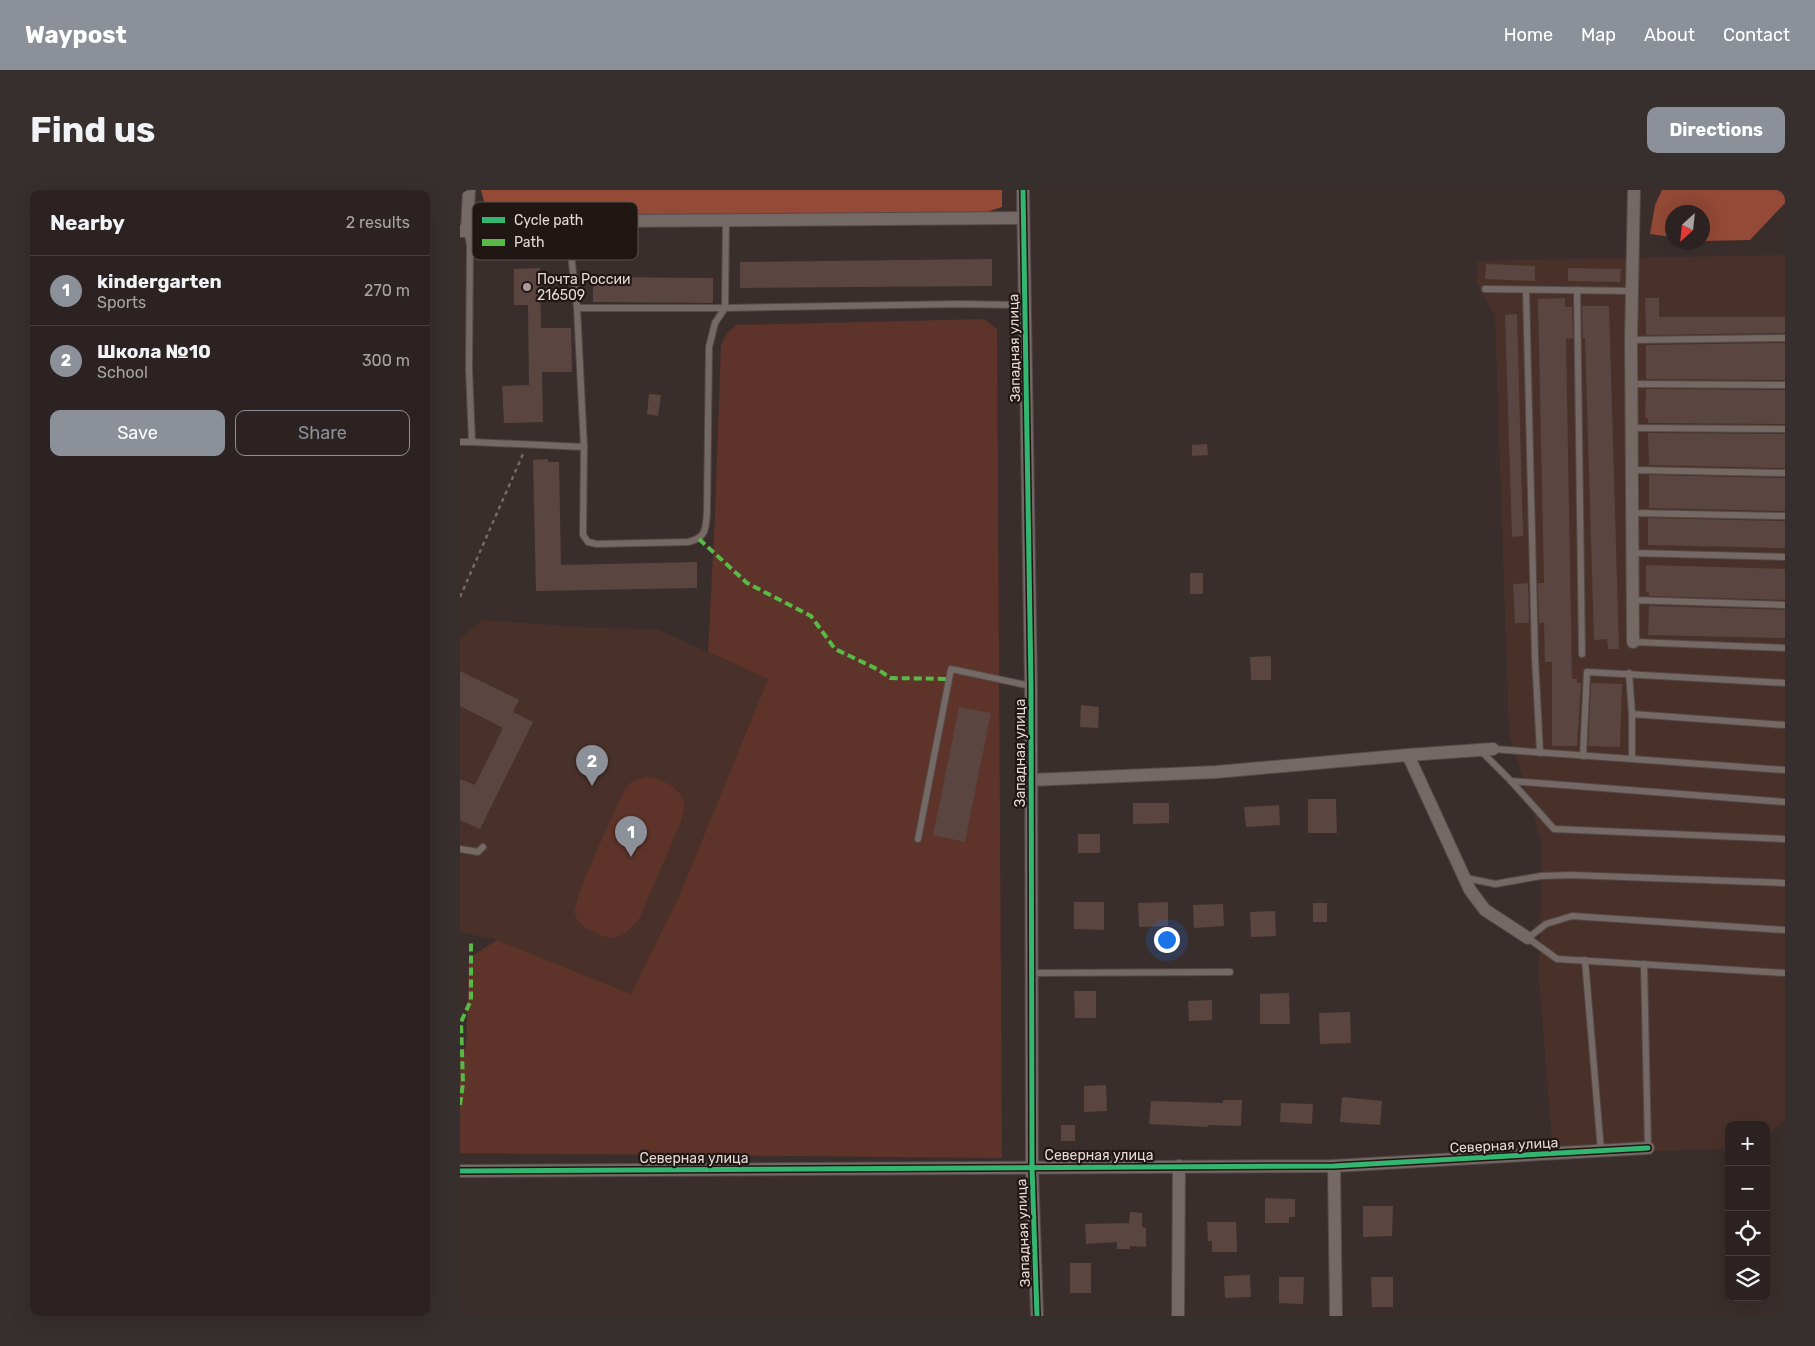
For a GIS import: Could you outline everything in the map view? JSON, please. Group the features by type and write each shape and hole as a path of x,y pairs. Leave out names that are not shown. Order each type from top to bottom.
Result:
{"street":[{"path":"464,230 469,190"},
{"name":"Западная улица","path":"1023,190 1031,686 1032,1167 1036,1316"},
{"path":"1633,642 1631,340 1634,190"},
{"path":"638,221 1022,218"},
{"path":"1031,780 1216,772 1487,750"},
{"path":"1408,755 1470,890 1485,910 1528,938"},
{"name":"Северная улица","path":"460,1171 1334,1166 1648,1148"},
{"path":"1178,1316 1179,1166"},
{"path":"1334,1166 1336,1316"}],"lane":[{"path":"572,260 577,308 584,447 584,539 597,544 682,542 699,539 704,533 707,512 709,347 715,323 725,308 726,220"},
{"path":"464,230 470,245 469,361 472,442"},
{"path":"1486,289 1633,292"},
{"path":"1526,290 1535,657 1540,752"},
{"path":"1577,290 1582,654"},
{"path":"577,308 1025,305"},
{"path":"1631,340 1785,338"},
{"path":"1631,384 1785,386"},
{"path":"1632,428 1785,429"},
{"path":"460,442 584,447"},
{"path":"1632,470 1785,472"},
{"path":"1632,513 1785,516"},
{"path":"1632,553 1785,557"},
{"path":"1632,600 1785,605"},
{"path":"1633,642 1785,648"},
{"path":"918,840 951,669 1031,686"},
{"path":"1583,756 1587,672 1785,683"},
{"path":"1630,673 1632,759"},
{"path":"1632,714 1785,725"},
{"path":"1487,750 1540,752 1785,770"},
{"path":"1487,750 1511,781 1554,829 1785,839"},
{"path":"1511,781 1785,802"},
{"path":"460,849 478,852 483,847"},
{"path":"1466,878 1495,884 1541,876 1570,875 1785,883"},
{"path":"1785,930 1572,916 1546,924 1528,938 1557,958 1785,973"},
{"path":"1585,960 1601,1151"},
{"path":"1644,964 1648,1148"},
{"path":"1031,973 1230,972"}],"path":[{"path":"460,597 527,444"}],"shaded area":[{"path":"481,190 1002,190 1002,207 986,212 638,215 638,202 484,202"},
{"path":"1662,190 1785,190 1785,203 1750,240 1710,241 1710,205 1665,205 1665,236 1650,234 1655,205"},
{"path":"1785,255 1785,1119 1770,1133 1770,1121 1725,1121 1725,1149 1553,1154 1539,979 1542,843 1509,733 1495,316 1476,282 1478,261"},
{"path":"984,319 997,329 1002,1158 460,1153 460,1049 466,1049 469,958 497,940 631,994 680,894 768,679 708,652 721,345 727,333 737,325"},
{"path":"483,620 593,628 656,629 768,679 680,894 631,994 497,940 460,932 460,638"},
{"path":"647,777 665,782 680,794 684,807 681,821 639,919 631,928 618,937 607,937 585,927 579,922 575,914 576,906 587,875 623,793 631,782"}],"building":[{"path":"992,259 992,286 740,288 740,262"},
{"path":"1486,264 1535,266 1535,281 1485,279"},
{"path":"540,268 541,328 571,328 572,372 542,372 543,422 504,423 502,386 529,385 528,305 514,305 514,269"},
{"path":"1568,268 1621,269 1620,282 1568,281"},
{"path":"593,277 713,278 713,303 593,302"},
{"path":"1565,298 1565,307 1572,307 1573,338 1566,339 1572,679 1577,679 1577,683 1581,683 1577,746 1552,746 1552,662 1545,662 1544,623 1539,623 1538,583 1544,583 1538,299"},
{"path":"1645,298 1659,298 1659,317 1785,317 1785,333 1646,335"},
{"path":"1582,306 1609,306 1619,649 1608,649 1607,639 1594,640 1585,338 1583,338"},
{"path":"1517,314 1523,536 1512,537 1505,315"},
{"path":"1785,343 1785,380 1646,379 1646,345"},
{"path":"1646,389 1785,390 1785,424 1648,423 1648,418 1645,418"},
{"path":"649,394 661,395 658,416 647,414"},
{"path":"1648,433 1785,434 1785,468 1649,465"},
{"path":"1207,444 1208,455 1192,456 1192,445"},
{"path":"548,459 548,462 559,462 561,565 697,562 697,588 536,591 533,460"},
{"path":"1649,475 1785,478 1785,511 1649,508"},
{"path":"1648,518 1785,521 1785,548 1648,545"},
{"path":"1646,565 1785,569 1785,600 1649,596 1649,592 1646,592"},
{"path":"1190,573 1203,573 1203,594 1190,594"},
{"path":"1528,583 1529,623 1515,623 1513,584"},
{"path":"1649,606 1785,610 1785,638 1648,635"},
{"path":"1271,656 1271,680 1251,680 1250,657"},
{"path":"460,671 519,700 513,712 533,722 480,829 460,820 460,779 475,785 503,728 460,706"},
{"path":"1591,683 1622,684 1620,747 1588,746"},
{"path":"1081,705 1099,707 1098,728 1080,727"},
{"path":"959,707 991,713 965,842 933,835"},
{"path":"1308,799 1336,799 1337,833 1308,833"},
{"path":"1133,803 1169,803 1169,823 1133,824"},
{"path":"1279,805 1280,825 1246,827 1244,807"},
{"path":"1078,834 1100,834 1100,853 1078,853"},
{"path":"1074,902 1104,902 1104,930 1074,929"},
{"path":"1168,902 1168,926 1139,927 1138,903"},
{"path":"1313,903 1327,903 1327,922 1313,922"},
{"path":"1223,904 1224,926 1194,928 1193,905"},
{"path":"1275,911 1276,936 1251,937 1250,912"},
{"path":"1074,991 1096,991 1096,1018 1075,1018"},
{"path":"1289,993 1290,1024 1260,1024 1260,994"},
{"path":"1212,1000 1212,1020 1189,1021 1188,1001"},
{"path":"1350,1012 1351,1043 1320,1044 1319,1013"},
{"path":"1106,1085 1107,1111 1084,1112 1084,1086"},
{"path":"1342,1097 1382,1101 1380,1125 1340,1122"},
{"path":"1223,1100 1242,1100 1241,1126 1208,1125 1208,1127 1149,1124 1151,1101 1223,1103"},
{"path":"1281,1103 1313,1104 1312,1124 1280,1122"},
{"path":"1061,1125 1075,1125 1075,1141 1061,1141"},
{"path":"1265,1198 1295,1199 1295,1217 1289,1217 1289,1223 1265,1223"},
{"path":"1363,1206 1393,1206 1392,1236 1363,1237"},
{"path":"1130,1212 1142,1213 1142,1227 1146,1228 1146,1247 1130,1246 1130,1249 1117,1249 1117,1242 1086,1244 1085,1224 1129,1223"},
{"path":"1207,1222 1236,1222 1237,1252 1212,1252 1212,1241 1208,1241"},
{"path":"1070,1263 1091,1263 1091,1293 1070,1293"},
{"path":"1250,1275 1251,1297 1225,1298 1224,1276"},
{"path":"1279,1277 1304,1277 1303,1304 1279,1303"},
{"path":"1371,1277 1393,1277 1393,1307 1372,1307"}],"marked path":[{"path":"699,539 747,583 811,616 835,649 879,670 890,678 949,679"},
{"path":"460,1105 463,1083 461,1022 471,1000 471,942"}],"cycle path":[{"path":"1023,190 1031,686 1032,1167 1037,1316"},
{"path":"460,1171 1334,1166 1648,1148"}],"place":[{"name":"Почта России 216509","path":"527,287"},
{"name":"Школа №10","path":"592,786"},
{"name":"kindergarten","path":"631,857"}]}
